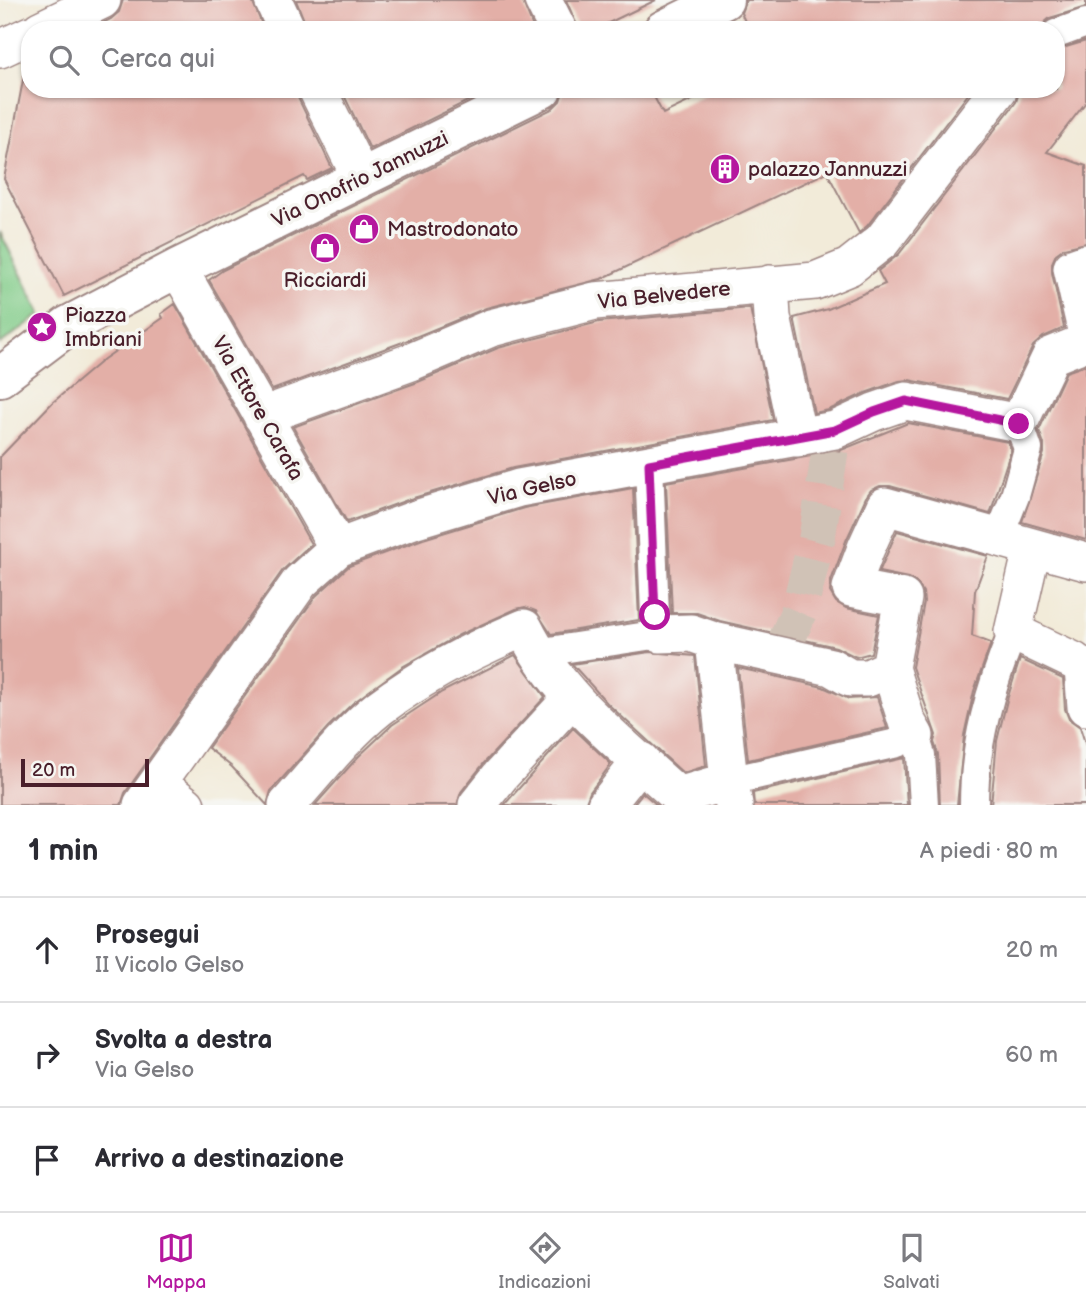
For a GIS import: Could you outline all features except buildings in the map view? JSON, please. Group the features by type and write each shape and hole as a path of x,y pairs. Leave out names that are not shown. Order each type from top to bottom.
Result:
{"street":[{"path":"59,21 102,0"},
{"path":"272,0 282,21"},
{"path":"543,0 554,21"},
{"path":"681,21 724,0"},
{"path":"1065,31 1086,23"},
{"path":"0,49 21,39"},
{"path":"321,98 361,178"},
{"name":"Via Onofrio Jannuzzi","path":"178,268 524,98"},
{"name":"Via Belvedere","path":"262,416 411,362 491,328 595,301 815,281 849,267 882,241 992,98"},
{"path":"1086,263 1072,268 1086,330"},
{"path":"0,377 69,325 178,268"},
{"name":"Via Ettore Carafa","path":"178,268 338,548"},
{"path":"770,284 772,317 821,437"},
{"path":"974,805 974,773 984,715 1013,632 1015,496 1028,449 1019,424 1051,356 1086,342"},
{"name":"Via Gelso","path":"162,798 300,582 338,548 416,519 519,488 821,437 874,412 906,401 1019,424"},
{"path":"649,464 655,615 660,634"},
{"path":"924,805 921,755 907,722 890,668 902,598 851,589 885,506 1086,562"},
{"path":"1013,632 1074,661 1083,668 1086,707"},
{"path":"287,805 346,740 379,709 439,670 490,642 691,634 714,641 782,650 831,667 850,678 868,678 890,668"},
{"path":"530,640 572,698 678,796 732,793 897,744 915,736"},
{"path":"714,641 732,793"},
{"path":"477,805 572,698"},
{"path":"606,805 641,761"}],"green space":[{"path":"0,232 41,314 0,344"}],"tunnel":[{"path":"784,646 799,611 817,538 831,444"}],"place":[{"name":"palazzo Jannuzzi","path":"725,169"},
{"name":"Mastrodonato","path":"364,229"},
{"name":"Ricciardi","path":"325,248"},
{"name":"Piazza Imbriani","path":"42,327"}],"route":[{"path":"655,615 649,464 835,430 906,401 1019,424"}]}
